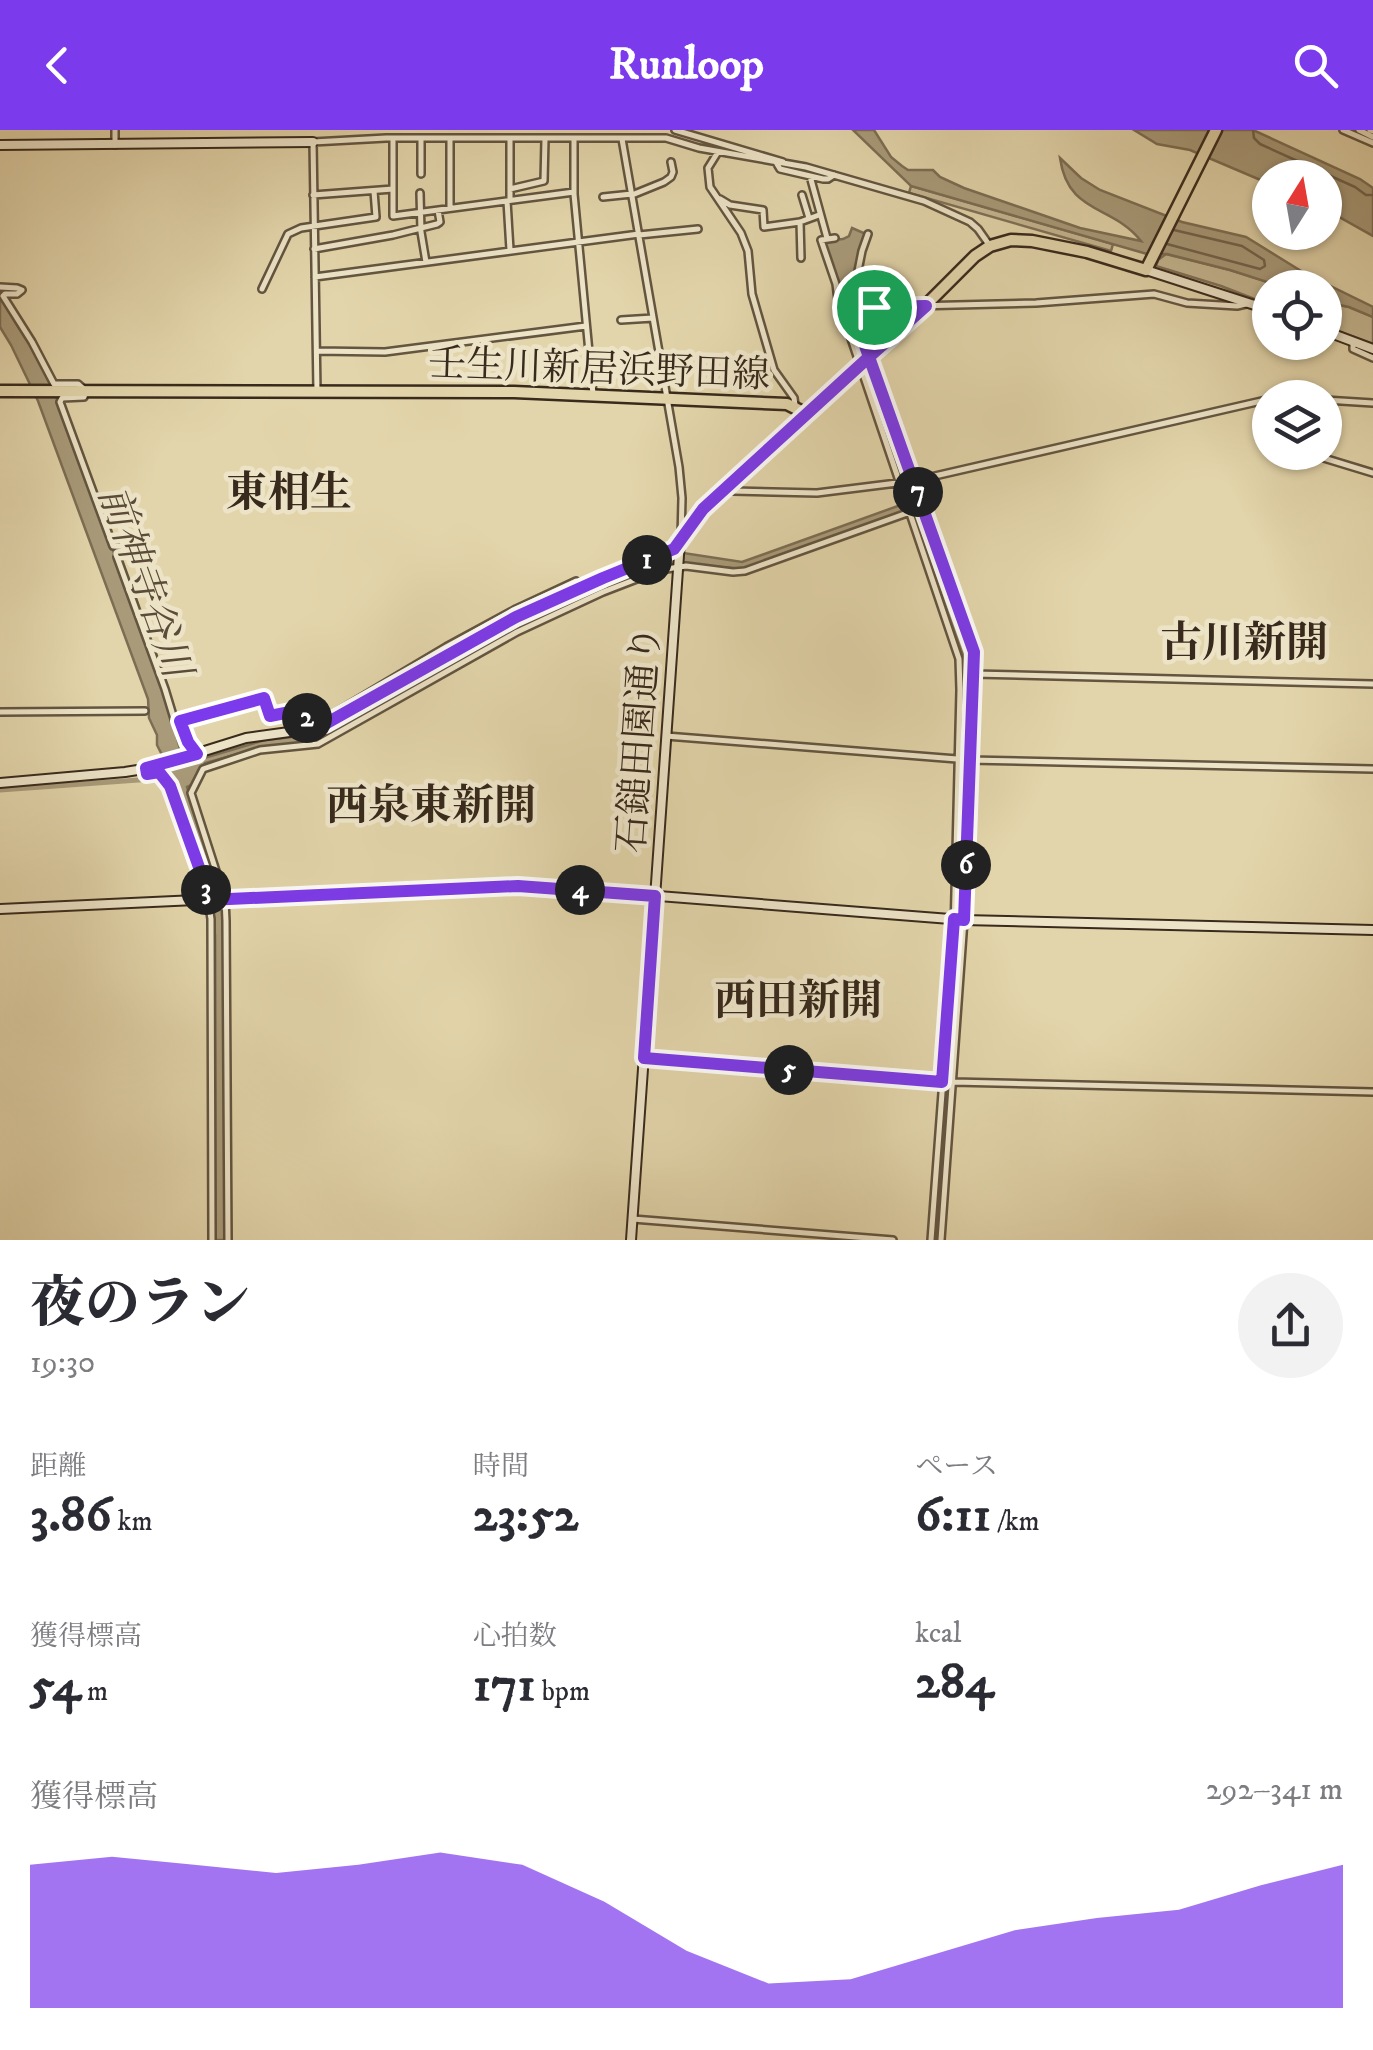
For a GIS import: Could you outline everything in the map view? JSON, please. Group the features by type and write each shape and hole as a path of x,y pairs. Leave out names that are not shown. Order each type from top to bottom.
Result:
{"main road":[{"path":"990,246 1011,240 1032,241 1148,267 1216,130"},
{"name":"壬生川新居浜野田線","path":"0,391 592,394 800,410 864,361 990,246"}],"street":[{"path":"114,130 115,145"},
{"path":"386,130 390,138 393,216 574,192"},
{"path":"445,130 450,208"},
{"path":"488,130 488,139"},
{"path":"510,250 508,200 517,130"},
{"path":"510,188 544,181 551,130"},
{"path":"675,130 936,206 970,222 990,246"},
{"path":"1343,130 1372,135"},
{"path":"1359,130 1372,135"},
{"path":"0,145 548,139 601,134 666,138 789,164"},
{"path":"574,138 574,192 592,394"},
{"path":"622,138 681,483 680,541"},
{"path":"421,139 421,174"},
{"path":"313,142 318,392"},
{"path":"0,287 22,290 3,296 54,384 78,384 86,391 84,397 62,398 60,402 113,546 138,550 117,556 175,722 262,698 270,716 295,711 310,720 324,722 516,617 674,549 703,509 800,410 774,370 752,294 748,251 742,233 710,187 708,168 718,152"},
{"path":"603,197 632,194 671,178 671,162"},
{"path":"776,164 828,180 834,175"},
{"path":"810,176 827,238"},
{"path":"313,195 393,189"},
{"path":"262,289 288,234 313,226 376,217 374,190"},
{"path":"420,193 426,262"},
{"path":"802,195 809,218"},
{"path":"718,198 730,205 762,210 764,227 800,222 819,214"},
{"path":"314,250 439,223 438,210"},
{"path":"800,222 802,258"},
{"path":"315,277 578,241 698,229"},
{"path":"868,234 852,304 864,361 910,512 957,648 960,690 959,920 931,1240"},
{"path":"835,238 822,240 838,300 912,481 972,644 974,674 953,1082 941,1240"},
{"path":"1148,267 1252,303"},
{"path":"852,304 874,307 1036,303 1154,294 1187,303 1245,306 1248,302"},
{"path":"621,320 654,318"},
{"path":"317,351 385,352 586,326"},
{"path":"1342,338 1373,348"},
{"path":"1353,342 1353,348 1373,358"},
{"path":"1342,401 1373,403"},
{"path":"726,488 734,492 818,493 912,481 1252,402"},
{"path":"1342,464 1373,473"},
{"path":"228,1240 224,899 191,793 205,767 260,750 318,744 516,632 660,570 678,566 746,571 910,512"},
{"name":"石鎚田園通り","path":"632,1240 680,541"},
{"path":"0,783 146,768 246,738 318,728 329,715 446,647 576,582"},
{"path":"974,674 1373,684"},
{"path":"0,712 145,711"},
{"path":"180,721 197,754"},
{"path":"666,736 958,759"},
{"path":"969,760 1373,768"},
{"path":"146,768 147,774 159,772 178,803 209,900 212,1240"},
{"path":"0,909 518,886 959,920 1373,930"},
{"path":"644,1058 942,1082"},
{"path":"953,1082 1373,1092"},
{"path":"633,1219 893,1240"}],"shaded area":[{"path":"911,186 1113,244 1111,251 909,193"},
{"path":"1166,254 1252,277 1252,298 1156,266"},
{"path":"1342,306 1373,317 1373,344 1342,332"}],"water":[{"path":"853,130 874,130 891,157 908,170 933,170 964,188 1080,228 1141,241 1117,220 1081,200 1065,176 1060,158 1100,190 1182,222 1246,237 1252,241 1252,250 1267,250 1300,270 1252,270 1252,277 1167,254 1147,254 911,186"},
{"path":"1134,130 1253,130 1319,160 1252,160 1252,176 1190,150 1157,144"},
{"path":"1342,171 1373,188 1373,236 1342,219"},
{"path":"852,228 866,234 850,306 972,652 962,915 957,915 965,705 963,656 911,510 744,569 676,563 652,570 520,628 322,741 264,747 205,763 187,787 221,894 224,921 225,1240 215,1240 215,935 210,889 178,793 166,774 149,718 148,699 38,401 0,327 0,295 31,343 59,403 164,690 184,764 265,740 319,734 510,625 677,552 742,562 909,502 839,300 824,244 849,236"},
{"path":"1342,292 1373,307 1373,317 1342,306"}],"waterway":[{"path":"0,790 166,778"}],"district":[{"name":"東相生","path":"289,491"},
{"name":"古川新開","path":"1244,641"},
{"name":"西泉東新開","path":"431,804"},
{"name":"西田新開","path":"798,999"}],"route":[{"path":"874,307 851,306 869,357 703,509 674,549 516,617 325,724 295,711 270,716 264,698 180,721 197,754 146,768 147,774 159,772 178,803 208,900 518,886 655,896 644,1058 942,1082 954,919 964,920 974,652 869,357 926,306 874,307"}],"water label":[{"name":"前神寺谷川","path":"146,581"}]}
